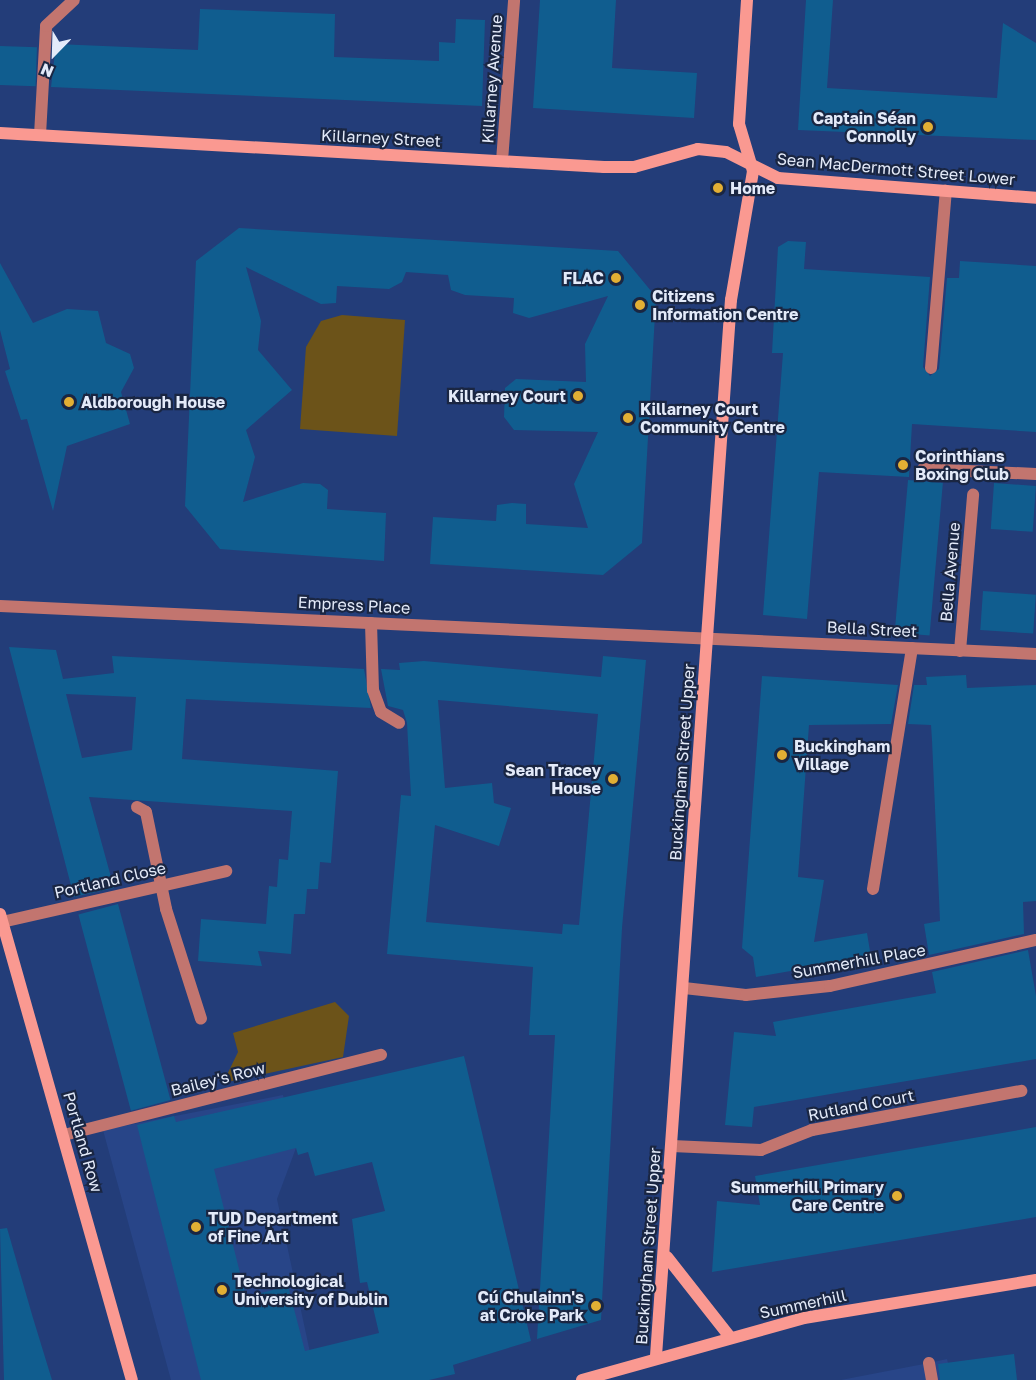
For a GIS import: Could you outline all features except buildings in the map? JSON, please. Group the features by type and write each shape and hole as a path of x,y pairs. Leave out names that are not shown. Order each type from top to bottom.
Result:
{"street":[{"path":"40,135 46,26 74,0"},
{"name":"Killarney Avenue","path":"502,161 514,0"},
{"path":"747,0 739,124 753,171"},
{"name":"Killarney Street","path":"0,133 634,167 698,149 726,152 753,171"},
{"name":"Sean MacDermott Street Lower","path":"753,171 778,178 1036,198"},
{"name":"Buckingham Street Upper","path":"657,1356 667,1257 672,1146 731,300 753,171"},
{"path":"931,369 946,191"},
{"path":"923,469 1036,474"},
{"name":"Bella Avenue","path":"960,651 973,495"},
{"name":"Empress Place","path":"0,606 707,638"},
{"path":"372,623 373,690 381,712 399,723"},
{"name":"Bella Street","path":"707,638 1036,654"},
{"path":"873,889 912,648"},
{"path":"137,807 146,813 161,886 201,1019"},
{"name":"Portland Close","path":"1,918 226,871"},
{"name":"Portland Row","path":"1,918 132,1380"},
{"name":"Summerhill Place","path":"684,988 746,995 830,986 1036,940"},
{"name":"Bailey's Row","path":"64,1135 381,1055"},
{"name":"Rutland Court","path":"672,1146 761,1150 812,1130 1022,1090"},
{"path":"667,1257 730,1337"},
{"name":"Summerhill","path":"582,1380 657,1356 804,1318 1036,1280"},
{"path":"929,1363 932,1380"}],"shaded area":[{"path":"342,315 405,320 397,436 300,429 306,347 321,321"},
{"path":"335,1002 349,1016 343,1057 223,1083 238,1052 233,1033"},
{"name":"Technological University of Dublin","path":"283,1095 296,1148 277,1199 316,1380 171,1380 103,1130"},
{"path":"947,1359 952,1380 841,1380 929,1363"}],"place":[{"name":"Captain Séan Connolly","path":"928,127"},
{"name":"Home","path":"718,188"},
{"name":"FLAC","path":"616,278"},
{"name":"Citizens Information Centre","path":"640,305"},
{"name":"Killarney Court","path":"578,396"},
{"name":"Aldborough House","path":"69,402"},
{"name":"Killarney Court Community Centre","path":"628,418"},
{"name":"Corinthians Boxing Club","path":"903,465"},
{"name":"Buckingham Village","path":"782,755"},
{"name":"Sean Tracey House","path":"613,779"},
{"name":"Summerhill Primary Care Centre","path":"897,1196"},
{"name":"TUD Department of Fine Art","path":"196,1227"},
{"name":"Technological University of Dublin","path":"222,1290"},
{"name":"Cú Chulainn's at Croke Park","path":"596,1306"}]}
